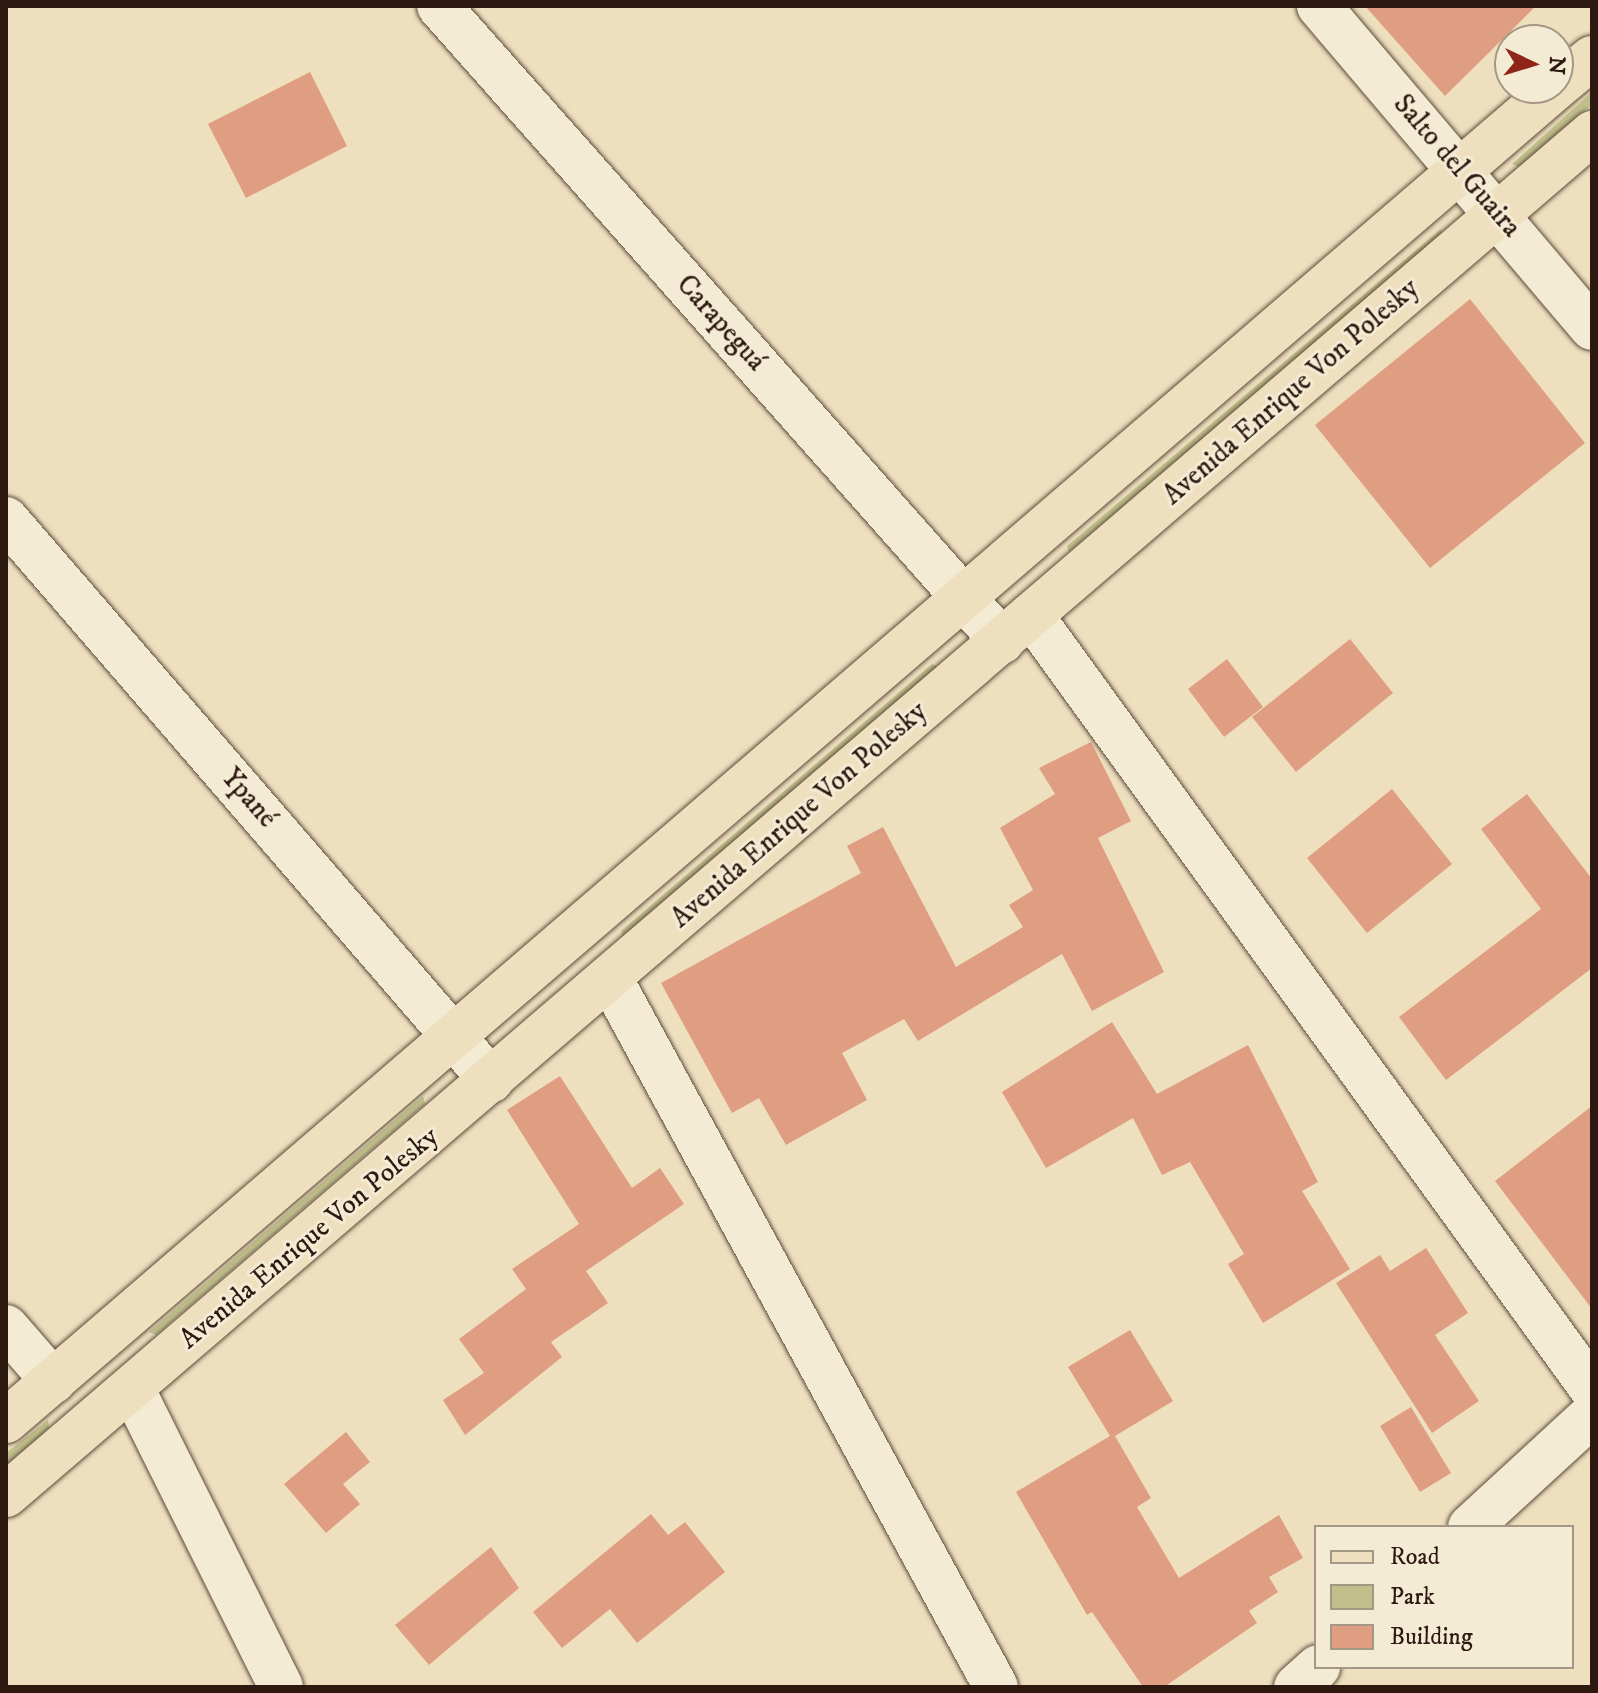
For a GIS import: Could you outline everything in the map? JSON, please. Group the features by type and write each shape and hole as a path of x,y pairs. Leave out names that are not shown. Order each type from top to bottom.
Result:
{"main road":[{"name":"Avenida Enrique Von Polesky","path":"1574,73 1592,58"},
{"name":"Avenida Enrique Von Polesky","path":"6,1421 967,600 1537,104"},
{"name":"Avenida Enrique Von Polesky","path":"6,1495 1592,133"},
{"path":"64,1371 121,1397"}],"street":[{"name":"Carapeguá","path":"439,6 967,600 1016,628 1592,1389"},
{"name":"Salto del Guaira","path":"1319,6 1458,170 1500,212 1592,328"},
{"name":"Ypané","path":"6,519 491,1080"},
{"path":"610,978 996,1687"},
{"path":"6,1327 64,1371"},
{"path":"121,1397 281,1687"},
{"path":"1472,1525 1592,1415"},
{"path":"1296,1687 1316,1669"}],"green space":[{"path":"1592,92 1592,104 1519,167 1512,164"},
{"path":"1441,229 1442,236 1069,552 1067,546"},
{"path":"932,664 939,667 623,937 621,931"},
{"path":"423,1096 425,1104 156,1335 149,1332"},
{"path":"48,1420 49,1428 6,1465 6,1453"}],"building":[{"path":"1365,6 1536,6 1518,24 1494,24 1494,48 1445,96"},
{"path":"310,72 347,146 246,198 208,124"},
{"path":"1470,299 1585,443 1430,568 1315,425"},
{"path":"1350,639 1393,693 1296,772 1252,717"},
{"path":"1227,659 1263,707 1224,737 1188,689"},
{"path":"1091,742 1131,821 1098,838 1164,972 1092,1011 1062,954 918,1041 904,1019 842,1053 867,1100 786,1145 759,1098 732,1113 661,983 861,873 847,846 883,827 956,967 1023,927 1009,905 1033,890 1000,828 1055,794 1039,768"},
{"path":"1392,789 1452,864 1367,933 1307,858"},
{"path":"1527,794 1592,879 1592,968 1446,1080 1399,1017 1541,909 1481,829"},
{"path":"1112,1022 1157,1094 1248,1045 1318,1182 1302,1191 1350,1269 1263,1323 1228,1264 1244,1254 1190,1162 1162,1175 1133,1118 1046,1168 1002,1092"},
{"path":"560,1076 632,1188 660,1168 684,1204 586,1271 608,1303 551,1342 562,1357 465,1435 443,1400 484,1373 459,1339 526,1289 512,1269 579,1224 507,1110"},
{"path":"1592,1106 1592,1309 1495,1181"},
{"path":"1426,1248 1468,1313 1435,1335 1479,1401 1432,1433 1336,1283 1380,1255 1390,1271"},
{"path":"1130,1330 1173,1401 1115,1436 1151,1498 1137,1507 1179,1578 1279,1515 1303,1558 1269,1577 1278,1592 1249,1611 1257,1623 1164,1687 1143,1687 1092,1612 1087,1615 1016,1492 1110,1436 1068,1367"},
{"path":"1411,1407 1451,1473 1420,1492 1380,1426"},
{"path":"346,1432 370,1462 343,1484 360,1504 326,1533 284,1484"},
{"path":"651,1514 668,1535 685,1522 725,1572 637,1643 610,1609 562,1648 533,1612"},
{"path":"491,1547 519,1588 429,1665 395,1625"}]}
